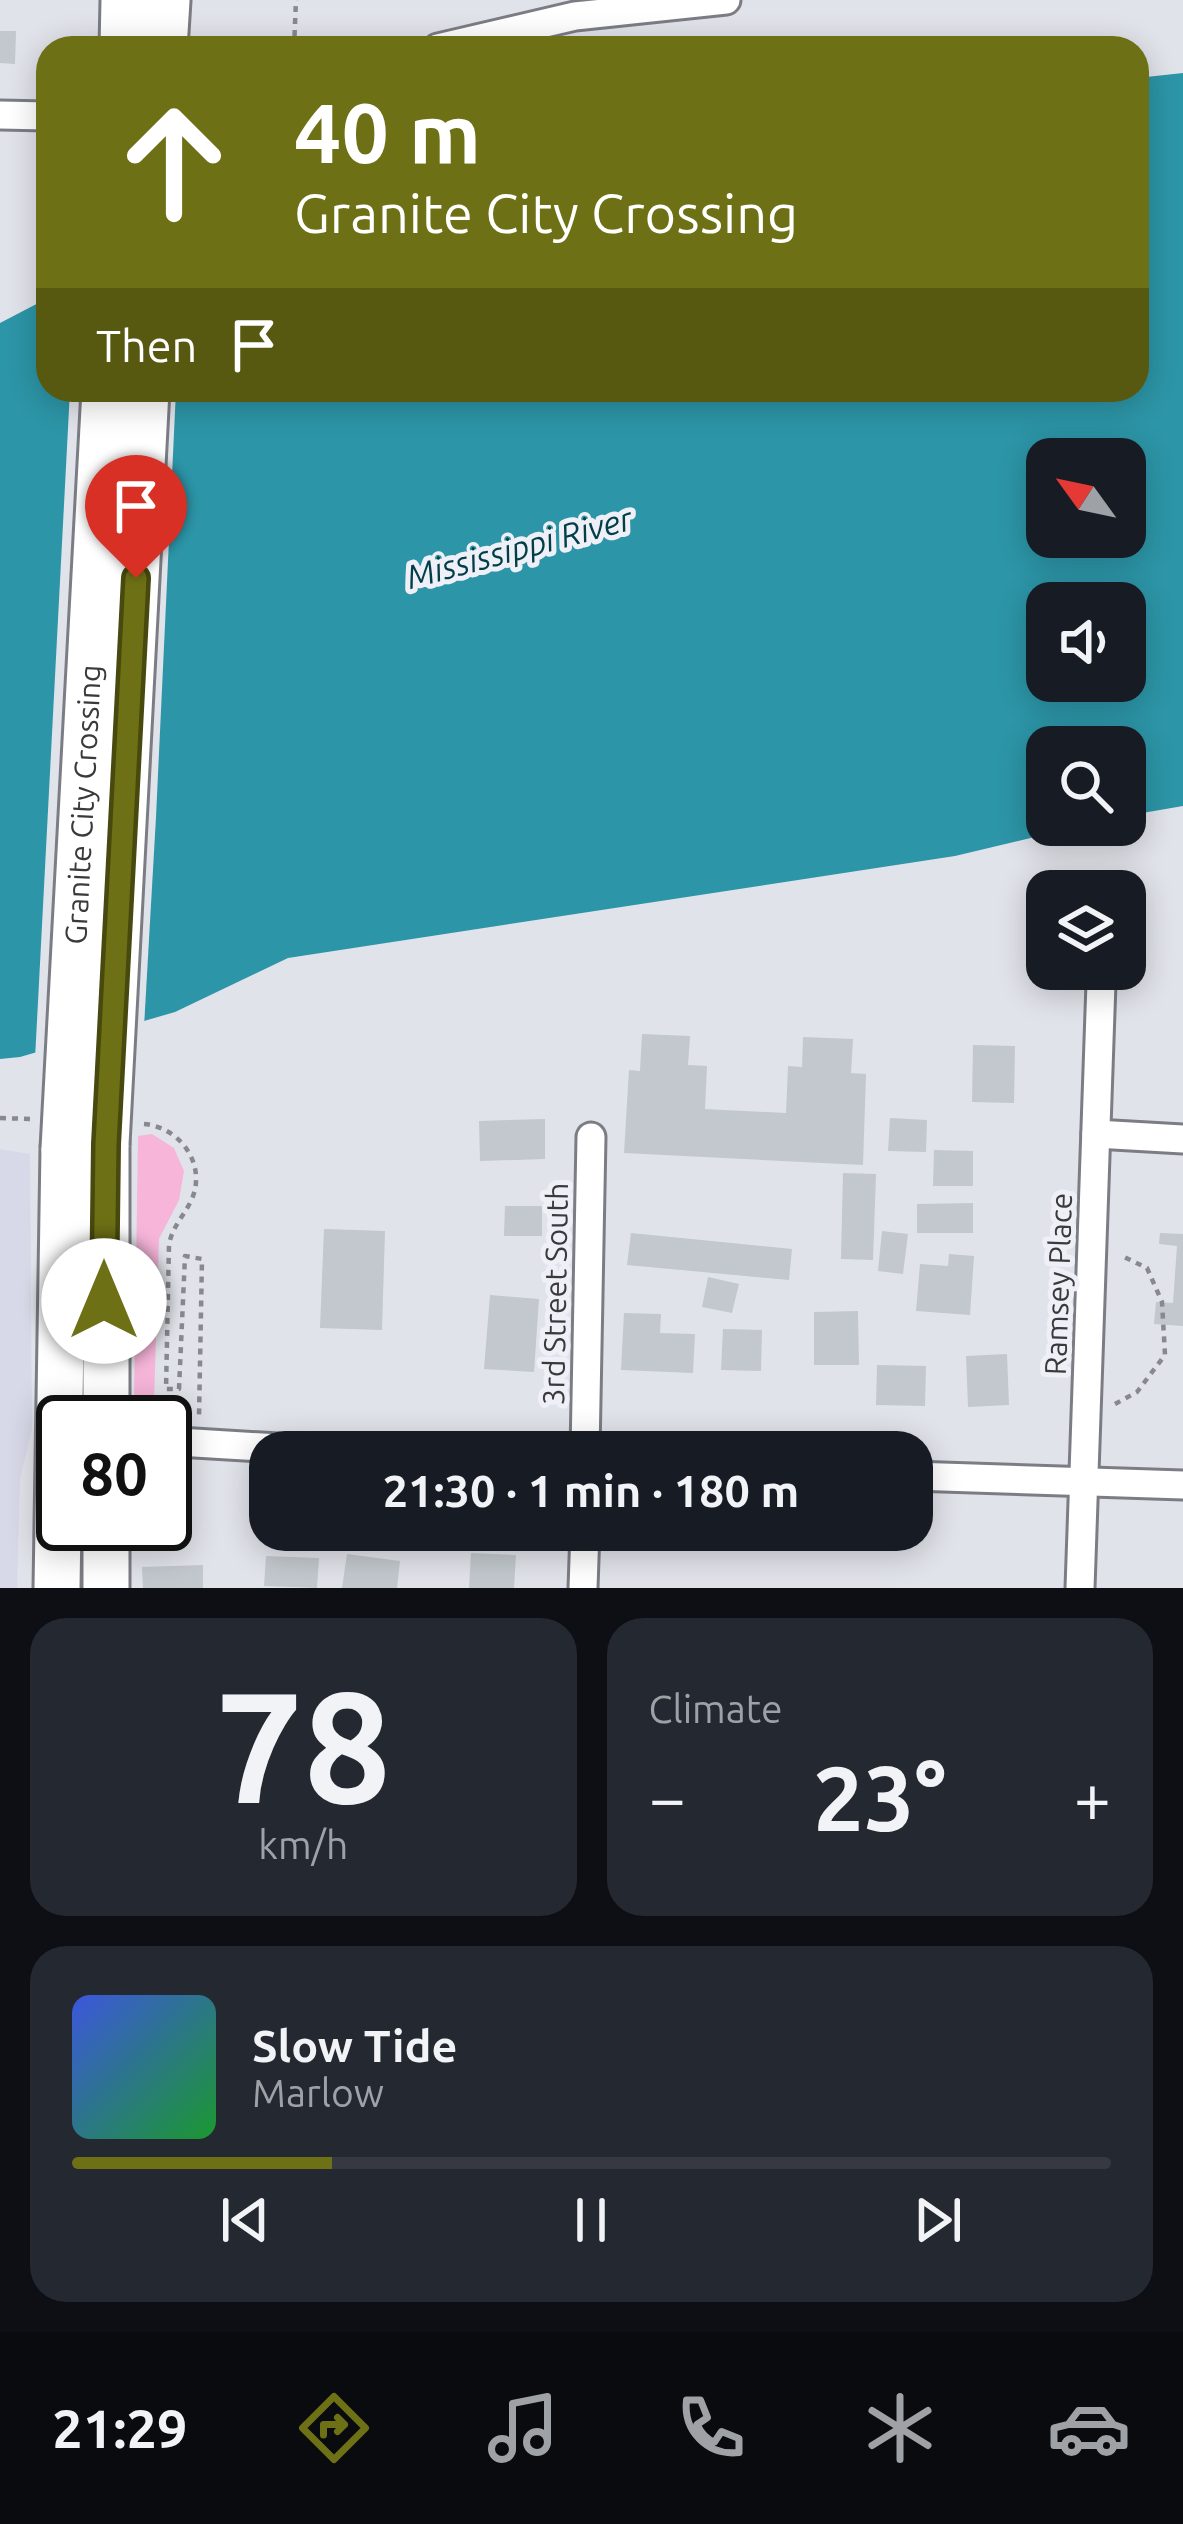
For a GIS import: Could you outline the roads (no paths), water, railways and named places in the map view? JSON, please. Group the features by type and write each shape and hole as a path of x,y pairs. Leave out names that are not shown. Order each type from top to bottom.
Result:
{"highway":[{"path":"123,36 124,0"},
{"path":"165,36 167,0"},
{"name":"Granite City Crossing","path":"86,1134 105,402"},
{"name":"Granite City Crossing","path":"86,1134 145,402"},
{"path":"86,1134 114,1395"},
{"path":"57,1588 86,1134"},
{"path":"106,1551 106,1588"}],"street":[{"path":"489,36 575,16 726,0"},
{"path":"0,116 36,116"},
{"name":"Ramsey Place","path":"1080,1588 1101,990"},
{"path":"1096,1134 1183,1138"},
{"name":"3rd Street South","path":"585,1431 591,1136"},
{"path":"192,1430 249,1438"},
{"path":"933,1477 1183,1485"},
{"path":"583,1588 584,1551"}],"water":[{"name":"Mississippi River","path":"1183,73 1183,806 1146,812 1146,726 1026,726 1026,839 955,856 288,958 175,1012 0,1059 0,323 36,304 36,402 1149,402 1149,77"}]}
